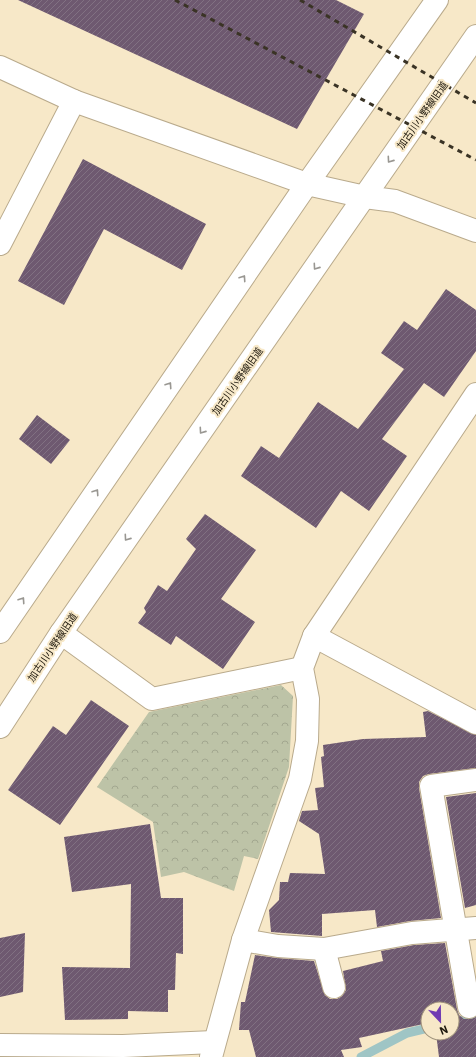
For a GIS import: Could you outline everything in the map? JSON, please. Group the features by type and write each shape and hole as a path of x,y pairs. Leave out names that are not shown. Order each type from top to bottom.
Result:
{"street":[{"path":"0,632 308,184 437,0"},
{"name":"加古川小野線旧道","path":"0,727 61,634 365,197 469,60 476,36"},
{"path":"0,67 74,102 308,184 365,197 395,201 476,231"},
{"path":"0,244 74,102"},
{"path":"0,1045 123,1046 212,1049 243,940 300,780 307,740 308,699 302,668 314,636 476,394"},
{"path":"61,634 152,699 302,668"},
{"path":"314,636 476,723"},
{"path":"469,1007 454,929 431,786 476,780"},
{"path":"243,940 278,946 324,949 412,933 476,928"},
{"path":"324,949 334,987"}],"green space":[{"path":"281,685 293,696 289,767 258,859 244,856 234,891 184,872 161,877 153,822 97,787 149,712"}],"building":[{"path":"18,0 336,0 364,14 297,129"},
{"path":"83,159 206,224 182,270 104,229 64,305 18,281"},
{"path":"446,289 476,310 476,351 444,397 424,383 382,439 407,456 369,511 341,491 316,528 241,476 261,446 279,458 318,402 358,429 404,369 381,353 404,321 417,330"},
{"path":"37,415 70,440 51,464 19,439"},
{"path":"205,514 256,550 221,599 255,622 223,669 176,636 171,645 138,623 146,612 144,608 158,585 167,591 196,549 186,539"},
{"path":"91,700 129,726 60,825 8,790 53,726 66,735"},
{"path":"428,711 476,735 476,768 429,774 423,776 419,782 441,918 410,921 377,927 375,910 322,914 322,936 271,932 269,910 279,900 280,882 288,882 290,873 325,874 319,834 299,821 302,811 318,810 315,788 324,787 321,757 324,756 323,745 363,739 426,737 423,712"},
{"path":"476,793 476,905 465,908 446,797"},
{"path":"150,824 161,898 183,898 183,954 176,953 175,990 168,990 168,1012 128,1011 128,1019 65,1020 62,967 130,968 131,884 72,892 64,837"},
{"path":"25,933 23,992 0,997 0,938"},
{"path":"445,943 456,1001 420,1001 420,1025 359,1038 362,1047 341,1050 344,1057 256,1057 249,1030 239,1030 241,1002 245,1002 255,955 314,961 325,995 330,999 337,999 342,996 346,990 343,971 383,961 381,951 414,945"},
{"path":"460,1016 464,1019 476,1017 476,1057 439,1057 437,1041 460,1041"}],"waterway":[{"path":"460,1021 476,1017"},
{"path":"361,1057 407,1033 420,1030"}],"railway":[{"path":"175,0 476,160"},
{"path":"300,0 476,103"}]}
